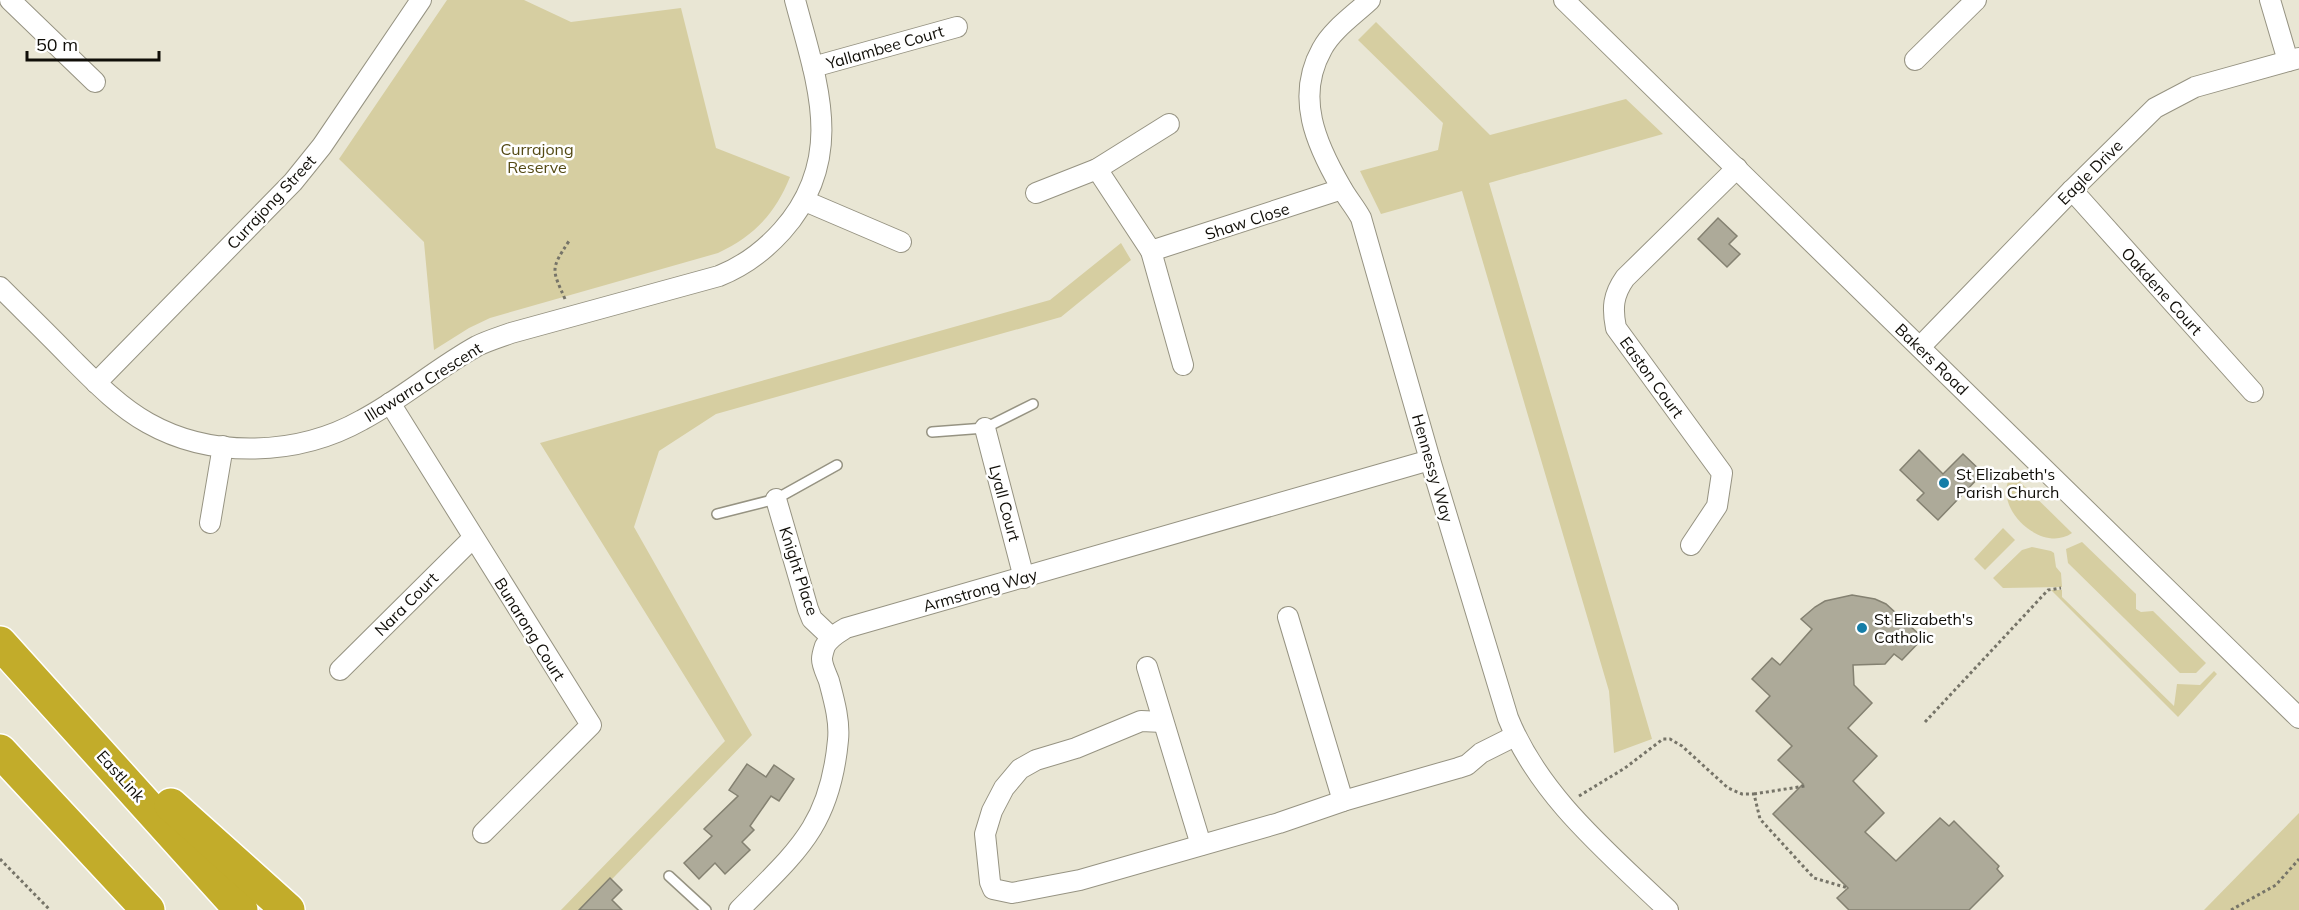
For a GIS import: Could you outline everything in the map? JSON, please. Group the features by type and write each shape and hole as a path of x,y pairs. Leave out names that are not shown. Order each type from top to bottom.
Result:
{"highway":[{"name":"EastLink","path":"0,643 241,910"},
{"path":"45,692 288,910"},
{"path":"0,751 148,910"},
{"path":"88,846 139,910"}],"street":[{"path":"10,0 95,82"},
{"name":"Currajong Street","path":"96,382 293,182 322,146 421,0"},
{"name":"Illawarra Crescent","path":"0,288 96,382 148,423 173,434 223,446 265,448 315,440 341,431 390,403 477,346 719,276 736,269 777,237 805,201 820,153 822,127 820,100 813,67 795,0"},
{"name":"Hennessy Way","path":"1370,0 1322,48 1310,78 1308,99 1316,137 1342,189 1361,218 1430,460 1518,741 1542,782 1572,816 1668,910"},
{"name":"Bakers Road","path":"1564,0 2299,718"},
{"path":"1915,60 1976,0"},
{"path":"2270,0 2294,59"},
{"name":"Yallambee Court","path":"813,67 957,27"},
{"name":"Eagle Drive","path":"1920,347 2155,108 2195,87 2294,59"},
{"path":"1036,193 1097,169 1169,124"},
{"name":"Easton Court","path":"1691,545 1717,506 1722,473 1616,328 1612,312 1614,300 1625,278 1737,168"},
{"path":"1097,169 1151,251 1183,365"},
{"name":"Shaw Close","path":"1151,251 1342,189"},
{"name":"Oakdene Court","path":"2072,190 2253,392"},
{"path":"805,201 901,242"},
{"name":"Bunarong Court","path":"390,403 591,725 483,833"},
{"name":"Lyall Court","path":"985,428 1024,578"},
{"path":"210,523 223,446"},
{"name":"Armstrong Way","path":"831,638 846,628 1430,460"},
{"name":"Knight Place","path":"776,499 808,609 813,619 831,638"},
{"name":"Nara Court","path":"340,670 473,538"},
{"path":"1288,617 1343,801"},
{"path":"739,910 798,850 813,828 826,802 834,773 839,737 836,708 822,659 824,647 831,638"},
{"path":"1147,667 1201,844"},
{"path":"1163,722 1142,721 1076,748 1036,760 1020,769 1004,788 992,812 985,834 990,882 993,889 1012,893 1080,880 1279,823 1343,801 1467,765 1482,766 1518,741"}],"lane":[{"path":"932,432 985,428 1033,404"},
{"path":"717,514 776,499 837,465"},
{"path":"669,876 706,910"}],"path":[{"path":"566,300 555,277 555,267 569,241"},
{"path":"1925,722 2049,589 2061,588"},
{"path":"1579,796 1625,768 1659,740 1664,739 1670,739 1682,746 1728,788 1742,794 1805,786"},
{"path":"1754,794 1760,819 1814,878 1848,888"},
{"path":"0,859 50,910"},
{"path":"2231,910 2276,885 2299,859"}],"green space":[{"name":"Currajong Reserve","path":"447,0 524,0 571,22 681,8 716,148 790,177 777,202 753,231 718,253 490,318 434,350 424,242 339,159"},
{"path":"1376,22 1490,135 1626,99 1663,134 1489,183 1652,739 1614,753 1609,691 1462,191 1381,214 1360,171 1438,150 1443,123 1358,40"},
{"path":"1121,243 1131,260 1061,317 716,414 659,451 634,527 752,735 582,910 561,910 725,741 540,443 1050,300"},
{"path":"2012,474 2072,533 2060,538 2046,537 2033,532 2022,523 2013,512 2007,499 2007,486"},
{"path":"2003,528 2015,540 1985,570 1974,559"},
{"path":"2082,542 2136,594 2136,609 2141,612 2153,611 2206,663 2196,673 2180,673 2068,563 2066,549"},
{"path":"2032,547 2054,553 2056,567 2061,573 2062,587 2003,588 1993,578 2022,550"},
{"path":"2051,590 2062,590 2062,597 2174,706 2177,684 2200,685 2214,671 2217,674 2178,717"},
{"path":"2299,813 2299,910 2204,910"}],"building":[{"path":"1718,218 1737,236 1729,244 1740,254 1727,267 1698,239"},
{"name":"St Elizabeth's Parish Church","path":"1919,450 1943,474 1963,454 1983,473 1938,520 1917,500 1924,493 1900,470"},
{"path":"1852,595 1875,599 1886,604 1923,638 1902,660 1894,654 1885,664 1853,665 1854,685 1872,703 1848,728 1877,756 1853,781 1884,813 1865,832 1896,861 1940,818 1949,826 1954,821 1999,866 1997,869 2003,876 1969,910 1849,910 1837,898 1848,888 1773,814 1803,784 1778,760 1792,746 1756,711 1770,696 1752,679 1772,658 1780,665 1812,629 1801,619 1815,607 1825,601"},
{"path":"747,764 766,777 774,765 794,779 779,801 771,796 750,826 754,830 742,842 750,850 725,874 715,863 699,879 684,863 712,836 704,829 738,796 729,790"},
{"path":"610,878 622,890 612,900 622,910 579,910"}],"place":[{"name":"St Elizabeth's Parish Church","path":"1944,483"},
{"name":"St Elizabeth's Catholic","path":"1862,628"}]}
